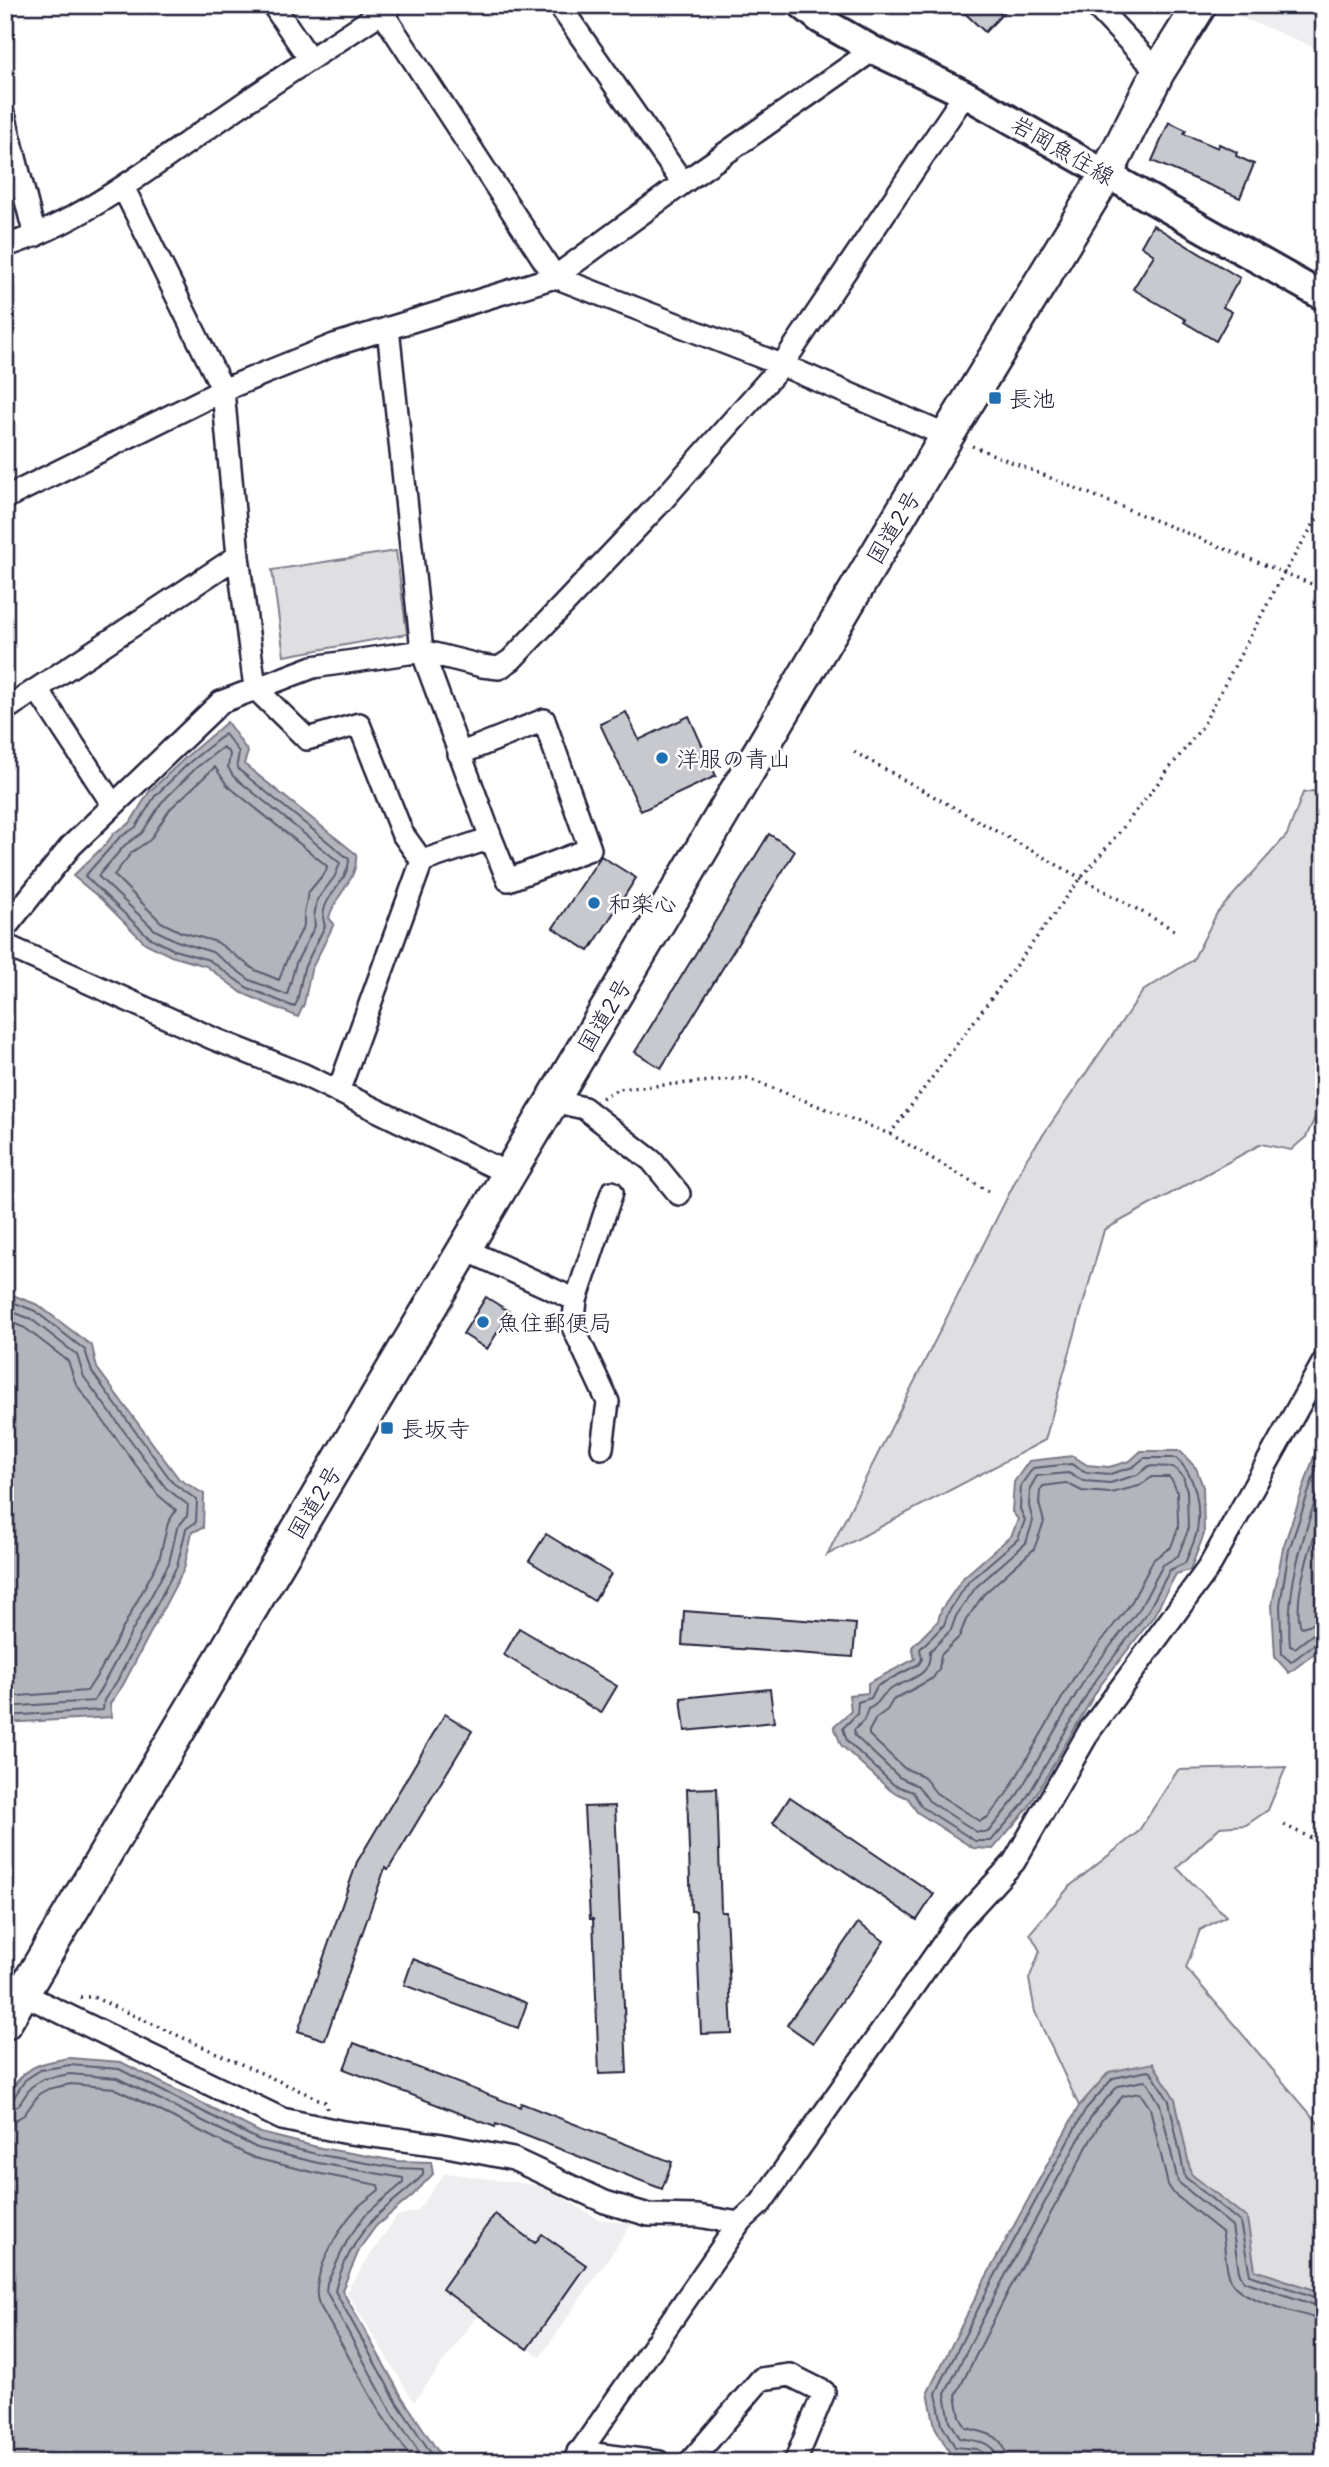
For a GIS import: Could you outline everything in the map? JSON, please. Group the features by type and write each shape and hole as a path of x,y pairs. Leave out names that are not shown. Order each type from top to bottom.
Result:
{"highway":[{"name":"国道2号","path":"5,2023 947,436 1106,175 1158,72 1200,5"}],"main road":[{"name":"岩岡魚住線","path":"802,5 819,19 873,50 965,94 1106,175 1319,288"}],"street":[{"path":"273,5 309,58"},
{"path":"559,5 682,183"},
{"path":"1096,5 1158,72"},
{"path":"5,246 36,236 123,187 309,58 387,9 555,277 782,365 947,436"},
{"path":"5,498 223,390 334,345 555,277 682,183 873,50"},
{"path":"5,928 71,846 221,702 313,667 422,652 482,667 499,668 512,660 661,502 782,365 965,94"},
{"path":"5,118 36,236"},
{"path":"123,187 223,390 238,556 255,688 307,739 359,724 402,833 422,861"},
{"path":"388,328 422,652 458,754 508,880 590,849 544,720 458,754"},
{"path":"5,710 238,556"},
{"path":"37,689 113,805"},
{"path":"422,861 491,838"},
{"path":"338,1092 422,861"},
{"path":"5,945 190,1028 302,1074 509,1174"},
{"path":"554,1101 584,1108 652,1161 679,1194"},
{"path":"602,1448 608,1402 573,1327 576,1300 612,1192"},
{"path":"464,1249 576,1300"},
{"path":"575,2457 739,2223 761,2203 957,1924 1014,1862 1090,1730 1209,1567 1324,1361"},
{"path":"23,1994 282,2119 513,2159 605,2202 649,2215 698,2216 739,2223"},
{"path":"690,2462 761,2379 790,2375 824,2392 794,2462"},
{"path":"575,2457 659,2462"}],"path":[{"path":"947,436 1324,589"},
{"path":"890,1134 1081,878 1202,727 1284,573 1324,507"},
{"path":"854,752 1178,932"},
{"path":"584,1108 618,1090 747,1078 890,1134 988,1191"},
{"path":"1284,1825 1324,1844"},
{"path":"71,1997 93,1997 325,2102 334,2129"}],"shaded area":[{"path":"1238,5 1324,5 1324,51 1233,14"},
{"path":"396,551 407,634 284,656 272,570"},
{"path":"1324,789 1324,1099 1306,1137 1291,1150 1261,1144 1104,1230 1045,1440 827,1555 1027,1158 1143,991 1193,960 1217,913 1287,835 1303,793"},
{"path":"1286,1767 1268,1810 1246,1825 1220,1827 1177,1868 1226,1916 1200,1930 1186,1968 1324,2130 1324,2346 1079,2106 1035,2012 1029,1979 1040,1951 1030,1933 1070,1886 1138,1832 1178,1770"},
{"path":"445,2173 543,2186 598,2219 632,2224 540,2357 477,2316 414,2402 346,2291 397,2216 417,2211"}],"water":[{"path":"227,722 248,752 244,764 356,854 354,872 332,910 329,918 334,924 311,970 304,1004 298,1017 242,993 206,966 171,956 145,943 101,899 73,876 114,833 130,823 149,792"},
{"path":"5,1292 38,1305 92,1346 97,1368 179,1479 204,1494 203,1528 192,1532 184,1569 123,1685 110,1704 112,1717 5,1723"},
{"path":"1324,1427 1324,1646 1289,1673 1275,1657 1272,1605 1283,1548"},
{"path":"1141,1451 1180,1451 1196,1468 1203,1487 1204,1534 1190,1570 1176,1574 1153,1617 1099,1687 1028,1808 993,1849 973,1848 917,1812 908,1798 891,1791 841,1745 834,1726 851,1711 849,1695 868,1693 868,1683 915,1659 912,1647 938,1621 941,1610 964,1577 1012,1535 1018,1519 1012,1512 1014,1482 1029,1461 1073,1456 1087,1465 1109,1467 1130,1461"},
{"path":"69,2058 121,2062 261,2133 321,2148 397,2161 431,2162 433,2174 376,2226 360,2248 342,2290 402,2397 445,2462 5,2462 5,2099 31,2069"},
{"path":"1153,2063 1175,2099 1191,2174 1247,2218 1255,2270 1324,2293 1324,2462 985,2462 975,2456 951,2455 935,2427 928,2392 985,2279 1079,2106 1109,2072"}],"building":[{"path":"956,5 1011,5 985,32"},
{"path":"1169,122 1186,130 1184,134 1218,148 1219,144 1254,164 1240,198 1152,161"},
{"path":"1153,225 1240,278 1223,307 1232,312 1216,341 1133,289 1154,255 1141,246"},
{"name":"洋服の青山","path":"626,712 639,740 689,716 716,776 641,811 600,724"},
{"path":"769,834 795,851 661,1068 635,1052"},
{"name":"和楽心","path":"601,856 636,878 589,951 553,928"},
{"path":"486,1297 510,1312 487,1349 463,1334"},
{"path":"546,1534 611,1574 594,1601 529,1561"},
{"path":"684,1611 856,1624 853,1657 682,1645"},
{"path":"519,1628 617,1686 601,1713 504,1655"},
{"path":"770,1689 774,1722 685,1731 681,1698"},
{"path":"445,1714 472,1731 388,1870 385,1868 325,2040 298,2031 357,1862"},
{"path":"717,1788 721,1912 726,1912 732,2033 701,2034 696,1911 691,1911 687,1789"},
{"path":"790,1797 934,1894 917,1920 773,1823"},
{"path":"615,1806 627,2073 599,2074 593,1919 590,1919 584,1807"},
{"path":"858,1923 884,1941 813,2043 787,2025"},
{"path":"413,1959 527,2003 518,2028 404,1985"},
{"path":"354,2043 520,2107 521,2103 672,2162 662,2189 496,2124 495,2127 344,2069"},
{"path":"495,2214 535,2243 542,2234 586,2265 527,2349 442,2289"}],"place":[{"name":"長池","path":"995,398"},
{"name":"洋服の青山","path":"662,758"},
{"name":"和楽心","path":"594,903"},
{"name":"魚住郵便局","path":"483,1322"},
{"name":"長坂寺","path":"387,1428"}]}
